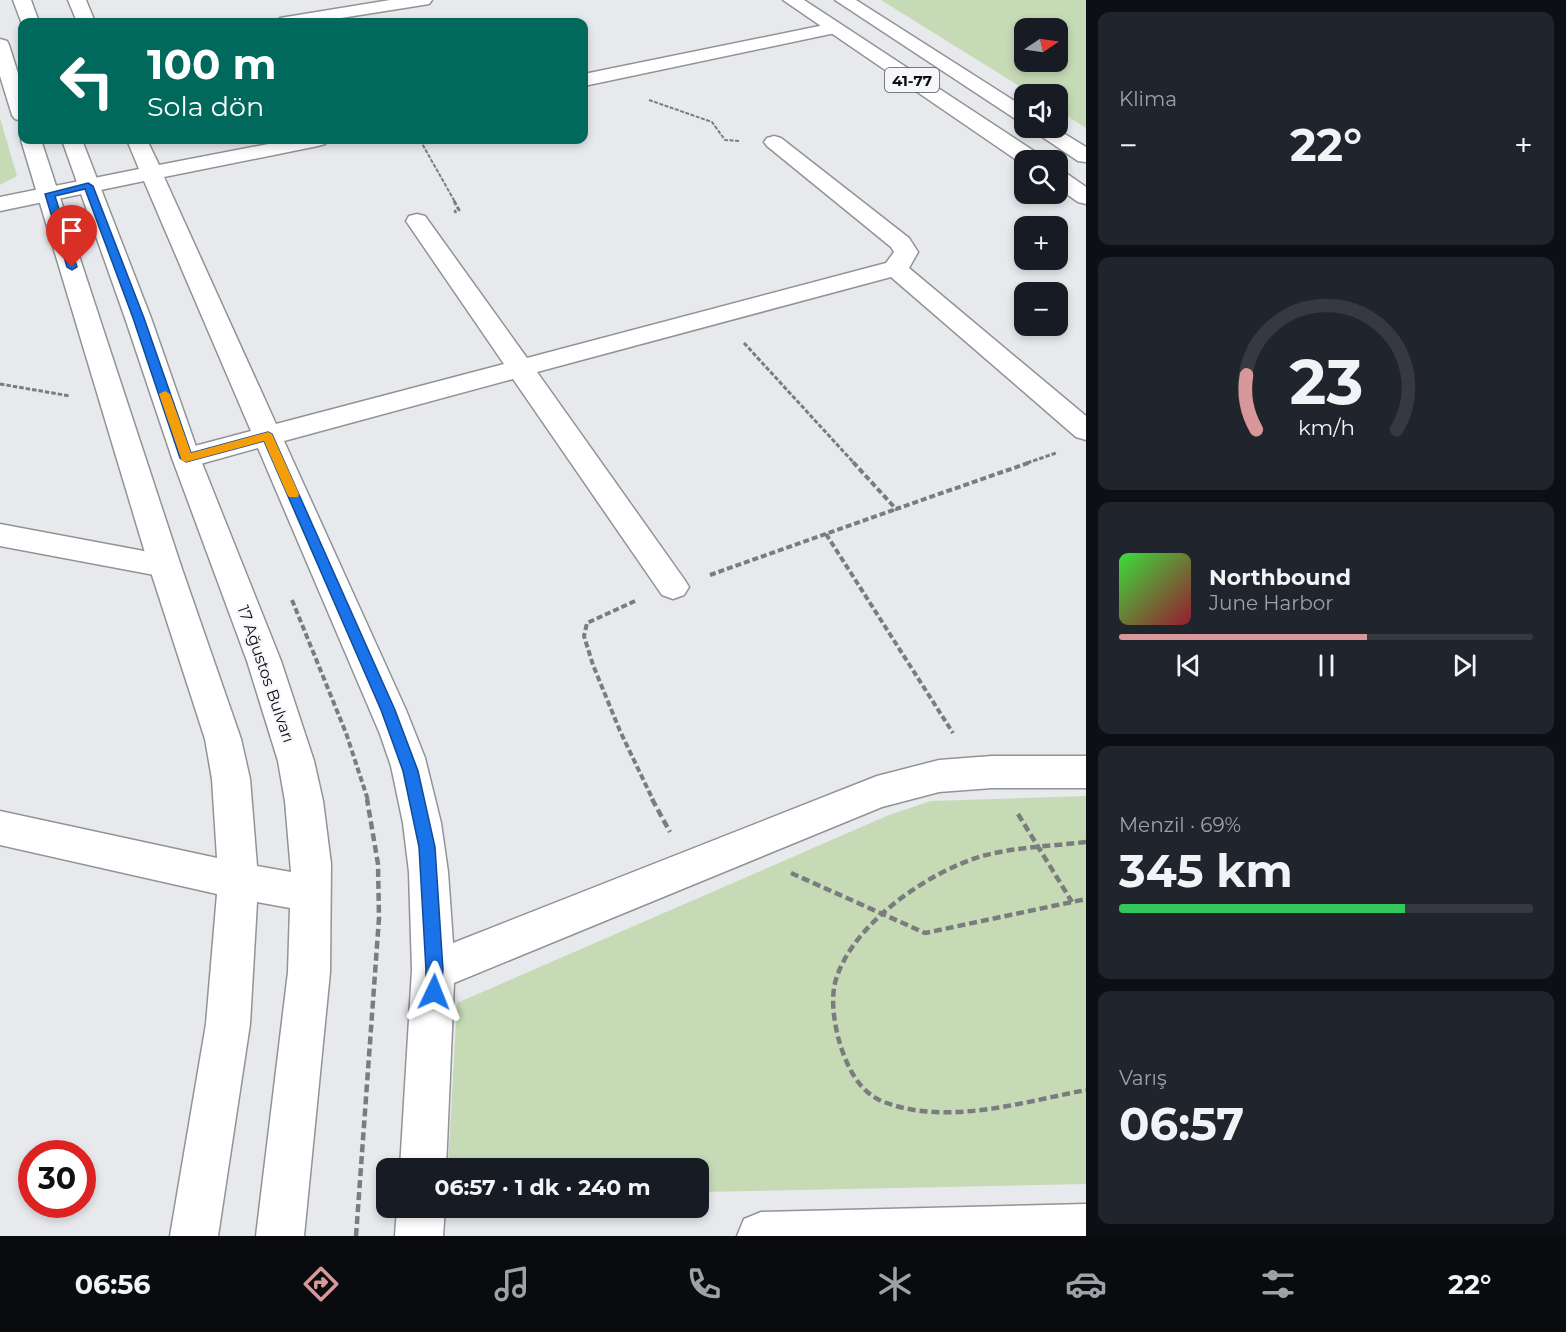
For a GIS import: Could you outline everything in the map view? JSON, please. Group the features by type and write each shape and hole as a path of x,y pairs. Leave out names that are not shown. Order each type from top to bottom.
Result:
{"main road":[{"path":"22,0 29,18"},
{"path":"77,0 85,18"},
{"path":"311,18 423,0"},
{"name":"41-77","path":"792,0 1017,150"},
{"name":"41-77","path":"844,0 1014,110"},
{"path":"588,80 834,28"},
{"path":"0,45 5,78 18,106"},
{"path":"1058,138 1086,156"},
{"path":"186,458 895,268 903,260 906,252 901,243 774,142"},
{"path":"32,144 165,566 223,739 231,779 238,881 229,1014 223,1069 194,1236"},
{"name":"17 Ağustos Bulvarı","path":"73,144 138,318 186,458 264,661 293,751 309,836 311,893 309,972 280,1236"},
{"path":"139,144 388,710 411,771 427,847 435,970 424,1158"},
{"path":"0,204 297,144"},
{"path":"1068,185 1086,197"},
{"path":"417,220 673,587"},
{"path":"895,268 1086,431"},
{"path":"0,535 165,566"},
{"path":"435,970 877,792 939,776 1086,772"},
{"path":"0,828 238,881 311,893"},
{"path":"419,1236 420,1218"},
{"path":"761,1236 1086,1228"}],"path":[{"path":"588,81 712,122 724,140 774,142"},
{"path":"417,220 459,210 422,144"},
{"path":"720,315 896,509"},
{"path":"0,384 73,396"},
{"path":"690,868 650,795 620,730 593,665 584,636 587,623 621,606 673,587 1064,451"},
{"path":"826,534 986,773 1040,848 1072,902"},
{"path":"1086,842 983,856 948,869 896,902 853,942 836,980 834,1020 844,1058 860,1086 883,1102 922,1110 980,1109 1086,1090"},
{"path":"737,849 925,933 1086,899"}],"green space":[{"path":"881,0 1086,0 1086,128 1068,116 1068,84 1016,84"},
{"path":"0,118 17,176 0,185"},
{"path":"1086,796 1086,1184 709,1192 709,1158 449,1158 457,1003 889,815 931,801"}],"slow traffic":[{"path":"165,394 186,458 268,436 293,494"}],"route":[{"path":"72,267 50,194 88,186 138,318 186,458 268,436 388,710 411,771 427,847 432,906 434,992"}]}
